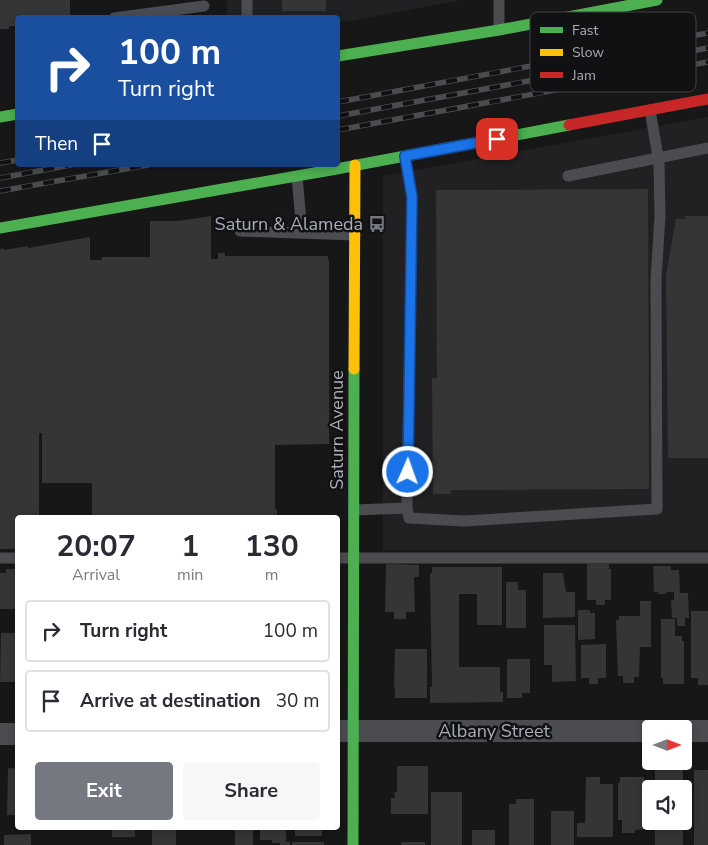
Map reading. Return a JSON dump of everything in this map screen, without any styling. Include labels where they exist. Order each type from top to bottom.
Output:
[{"type":"street","points":[[594,12],[657,0]]},
{"type":"street","points":[[340,56],[530,24]]},
{"type":"street","points":[[0,228],[297,176],[708,99]]},
{"type":"street","points":[[0,117],[15,114]]},
{"type":"street","name":"Saturn Avenue","points":[[353,845],[346,731],[354,558],[355,165]]},
{"type":"street","name":"Albany Street","points":[[346,731],[642,731]]},
{"type":"street","points":[[692,731],[708,731]]},
{"type":"street","points":[[0,734],[15,734]]},
{"type":"lane","points":[[247,0],[247,15]]},
{"type":"lane","points":[[499,0],[499,30]]},
{"type":"lane","points":[[141,15],[205,8]]},
{"type":"lane","points":[[405,156],[412,197],[407,508],[409,518],[464,521],[657,510],[656,280],[660,216],[658,158],[650,110]]},
{"type":"lane","points":[[568,176],[708,148]]},
{"type":"lane","points":[[297,176],[302,234]]},
{"type":"lane","points":[[240,231],[355,235]]},
{"type":"lane","points":[[354,510],[407,508]]},
{"type":"lane","points":[[0,558],[15,558]]},
{"type":"lane","points":[[340,558],[708,558]]},
{"type":"shaded area","points":[[227,0],[462,0],[340,23],[340,15],[227,15]]},
{"type":"shaded area","points":[[708,117],[708,550],[383,550],[383,176]]},
{"type":"building","points":[[0,0],[70,0],[70,15],[15,15],[15,26],[9,26],[9,29],[0,29]]},
{"type":"building","points":[[282,0],[326,0],[326,11],[282,11]]},
{"type":"building","points":[[648,189],[649,489],[451,490],[451,494],[433,494],[432,378],[437,378],[436,190]]},
{"type":"building","points":[[211,216],[211,259],[218,259],[218,253],[225,253],[225,256],[328,256],[329,444],[275,445],[275,509],[277,509],[277,515],[92,515],[92,483],[42,483],[42,433],[39,433],[39,515],[15,515],[15,549],[0,549],[0,249],[28,246],[28,248],[90,237],[90,260],[102,260],[102,257],[150,257],[150,221],[178,221]]},
{"type":"building","points":[[685,216],[708,216],[708,458],[668,458],[666,275],[676,219],[685,219]]},
{"type":"building","points":[[386,564],[419,565],[419,577],[414,577],[415,612],[406,612],[406,619],[394,619],[394,612],[385,612]]},
{"type":"building","points":[[587,564],[609,564],[609,569],[611,569],[611,600],[605,600],[605,605],[596,605],[596,600],[587,600]]},
{"type":"building","points":[[653,566],[671,566],[671,570],[679,570],[680,593],[688,593],[689,618],[685,618],[685,626],[677,626],[677,618],[672,618],[671,600],[674,600],[674,592],[658,594],[658,592],[654,592]]},
{"type":"building","points":[[432,567],[502,567],[502,625],[477,625],[477,594],[459,594],[459,667],[500,667],[500,692],[503,692],[503,702],[430,703],[430,687],[432,687],[430,573],[432,573]]},
{"type":"building","points":[[6,569],[15,569],[15,609],[0,609],[0,573],[6,573]]},
{"type":"building","points":[[543,573],[563,573],[566,592],[575,592],[575,617],[543,618]]},
{"type":"building","points":[[506,582],[518,582],[518,590],[526,590],[526,628],[506,628]]},
{"type":"building","points":[[640,601],[651,601],[651,647],[640,647],[639,677],[634,677],[634,683],[623,683],[623,676],[618,676],[616,620],[619,620],[619,616],[640,616]]},
{"type":"building","points":[[578,610],[590,610],[590,613],[595,613],[595,639],[578,640]]},
{"type":"building","points":[[691,611],[708,611],[708,685],[698,685],[698,678],[691,678]]},
{"type":"building","points":[[661,619],[675,619],[675,636],[682,636],[682,641],[684,641],[684,684],[663,684],[663,678],[661,678]]},
{"type":"building","points":[[544,625],[575,625],[576,681],[552,682],[552,665],[544,665]]},
{"type":"building","points":[[1,633],[15,633],[15,682],[0,682]]},
{"type":"building","points":[[606,644],[606,678],[598,678],[598,684],[589,684],[589,678],[581,678],[581,645]]},
{"type":"building","points":[[395,649],[427,649],[427,698],[395,698]]},
{"type":"building","points":[[507,659],[530,659],[530,693],[522,693],[522,698],[507,698]]},
{"type":"building","points":[[397,766],[428,766],[428,814],[391,814],[391,798],[395,798],[394,792],[397,792]]},
{"type":"building","points":[[8,768],[15,769],[15,815],[7,815]]},
{"type":"building","points":[[655,770],[683,770],[683,780],[655,780]]},
{"type":"building","points":[[694,770],[708,770],[708,845],[694,845]]},
{"type":"building","points":[[586,777],[600,777],[600,784],[613,784],[613,837],[577,837],[577,823],[585,823]]},
{"type":"building","points":[[620,777],[644,777],[644,780],[642,780],[642,829],[635,830],[635,833],[622,833],[622,820],[618,820],[618,783],[620,783]]},
{"type":"building","points":[[431,792],[462,792],[462,845],[431,845]]},
{"type":"building","points":[[516,799],[534,799],[534,845],[509,845],[509,804],[516,804]]},
{"type":"building","points":[[551,811],[574,811],[574,845],[551,845]]},
{"type":"building","points":[[112,830],[135,830],[135,837],[112,837]]},
{"type":"building","points":[[152,830],[176,830],[176,845],[152,845]]},
{"type":"building","points":[[235,830],[253,830],[253,845],[235,845]]},
{"type":"building","points":[[260,830],[286,830],[286,842],[290,842],[290,845],[272,843],[272,840],[260,840]]},
{"type":"building","points":[[295,830],[322,830],[322,836],[295,836]]},
{"type":"building","points":[[472,830],[495,830],[495,845],[472,845]]},
{"type":"building","points":[[655,830],[683,830],[683,845],[655,845]]},
{"type":"building","points":[[31,834],[31,845],[4,845],[4,835]]},
{"type":"building","points":[[292,842],[324,842],[324,845],[292,845]]},
{"type":"building","points":[[401,842],[425,842],[425,845],[401,845]]},
{"type":"railway","points":[[696,35],[708,33]]},
{"type":"railway","points":[[696,50],[708,48]]},
{"type":"railway","points":[[696,64],[708,62]]},
{"type":"railway","points":[[340,102],[530,66]]},
{"type":"railway","points":[[340,116],[530,81]]},
{"type":"railway","points":[[340,130],[545,92]]},
{"type":"railway","points":[[0,163],[15,160]]},
{"type":"railway","points":[[0,178],[60,167]]},
{"type":"railway","points":[[0,191],[137,167]]},
{"type":"traffic: fast","points":[[594,12],[657,0]]},
{"type":"traffic: fast","points":[[340,56],[530,24]]},
{"type":"traffic: fast","points":[[0,117],[15,114]]},
{"type":"traffic: fast","points":[[0,228],[331,170],[569,125]]},
{"type":"traffic: fast","points":[[353,845],[354,369]]},
{"type":"traffic: slow","points":[[354,369],[355,165]]},
{"type":"traffic: jam","points":[[569,125],[708,99]]},
{"type":"place","name":"Saturn & Alameda","points":[[377,224]]},
{"type":"route","points":[[408,472],[412,197],[405,156],[497,139]]}]
